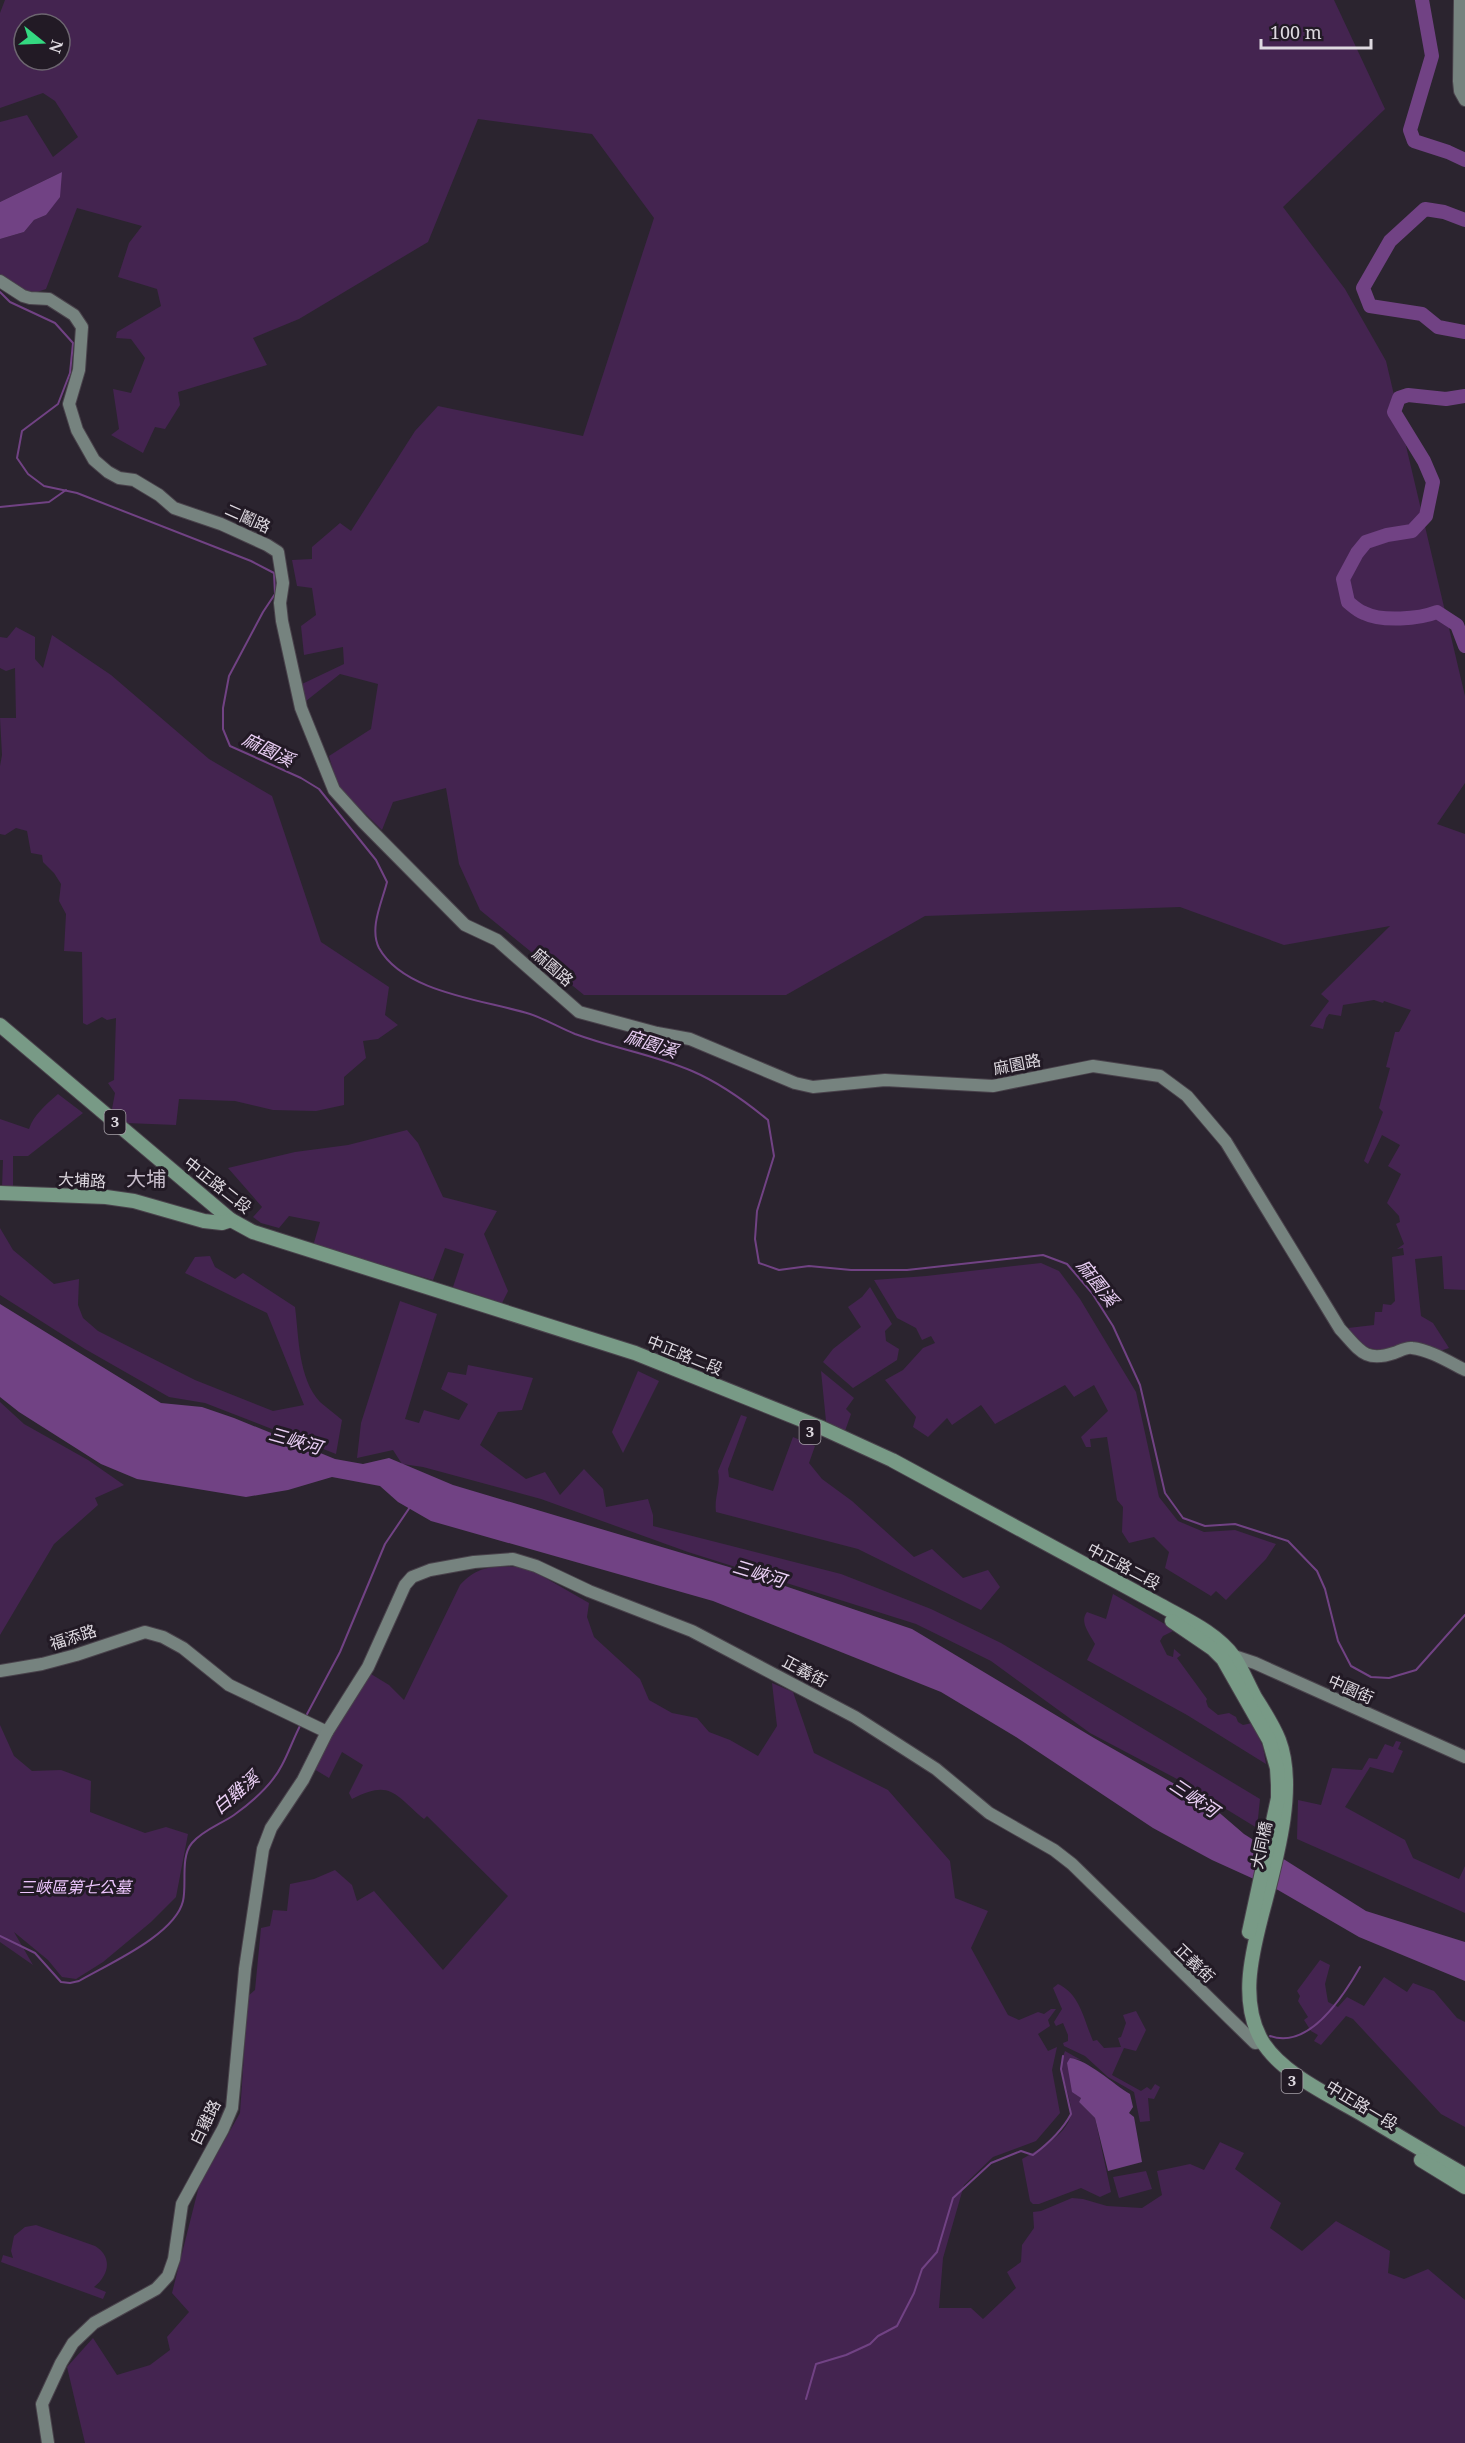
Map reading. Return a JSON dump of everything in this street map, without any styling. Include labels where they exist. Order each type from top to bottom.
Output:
[{"type":"main road","name":"中正路二段","points":[[0,1025],[226,1221]]},
{"type":"main road","name":"中正路二段","points":[[0,1036],[248,1238],[631,1360],[852,1449],[1171,1620],[1228,1658],[1279,1741],[1284,1760],[1282,1795]]},
{"type":"main road","name":"大埔路","points":[[0,1192],[106,1197],[134,1202],[204,1221],[226,1221]]},
{"type":"main road","name":"大同橋","points":[[1260,1901],[1282,1795]]},
{"type":"main road","name":"中正路一段","points":[[1260,1901],[1248,1985],[1259,2043],[1266,2060],[1283,2075],[1465,2187]]},
{"type":"main road","name":"中正路一段","points":[[1259,2043],[1305,2081],[1465,2175]]},
{"type":"street","points":[[1460,0],[1459,81],[1460,91],[1465,100]]},
{"type":"street","name":"二鬮路","points":[[0,281],[23,296],[49,299],[74,315],[82,327],[78,369],[69,404],[77,430],[94,460],[119,478],[134,480],[159,495],[174,508],[221,524],[267,544],[278,552],[283,584],[280,603],[282,621],[293,675],[301,708],[334,790],[465,925]]},
{"type":"street","name":"麻園路","points":[[465,925],[496,940],[579,1012],[657,1033],[690,1039],[795,1083],[813,1087],[885,1080],[993,1086],[1093,1066],[1160,1076],[1187,1096],[1226,1142],[1340,1329],[1363,1353],[1380,1358],[1410,1347],[1422,1350],[1465,1370]]},
{"type":"street","name":"正義街","points":[[327,1732],[368,1667],[398,1597],[412,1578],[429,1570],[474,1562],[513,1559],[525,1561],[589,1591],[692,1631],[738,1654],[855,1717],[928,1764],[989,1813],[1054,1850],[1072,1864],[1259,2043]]},
{"type":"street","name":"福添路","points":[[4,1670],[76,1655],[146,1632],[163,1637],[183,1648],[229,1685],[327,1732]]},
{"type":"street","name":"中園街","points":[[1228,1658],[1255,1663],[1465,1757]]},
{"type":"street","name":"白雞路","points":[[48,2443],[42,2404],[49,2384],[68,2351],[81,2334],[101,2318],[156,2289],[168,2276],[182,2204],[223,2129],[235,2097],[245,1969],[262,1849],[271,1828],[303,1780],[327,1732]]},
{"type":"green space","points":[[5,0],[1334,0],[1385,109],[1283,207],[1345,289],[1386,361],[1465,696],[1465,783],[1437,824],[1465,834],[1465,1290],[1444,1289],[1442,1256],[1415,1259],[1421,1316],[1433,1323],[1449,1348],[1440,1351],[1409,1341],[1391,1348],[1375,1349],[1361,1343],[1348,1328],[1374,1325],[1375,1312],[1382,1312],[1383,1304],[1391,1305],[1395,1301],[1392,1257],[1404,1255],[1403,1248],[1397,1249],[1404,1244],[1396,1224],[1400,1222],[1399,1216],[1387,1203],[1401,1174],[1388,1166],[1400,1145],[1382,1135],[1368,1164],[1364,1161],[1383,1112],[1379,1108],[1390,1068],[1386,1067],[1395,1032],[1399,1032],[1411,1010],[1374,1000],[1343,1005],[1341,1016],[1329,1014],[1323,1029],[1310,1026],[1329,1001],[1321,994],[1390,926],[1284,945],[1180,907],[925,916],[786,995],[584,995],[480,910],[459,864],[446,788],[393,802],[382,830],[338,787],[329,756],[371,729],[378,684],[340,674],[306,701],[302,684],[344,664],[343,647],[304,655],[301,626],[316,615],[312,588],[297,586],[292,560],[312,559],[312,547],[340,523],[351,531],[415,431],[438,406],[583,436],[654,218],[592,134],[478,119],[428,242],[299,319],[253,338],[267,365],[178,392],[180,405],[165,429],[155,427],[143,453],[111,435],[119,429],[113,389],[131,393],[145,358],[131,339],[116,338],[117,332],[161,306],[157,289],[118,277],[129,243],[142,226],[77,208],[46,289],[31,294],[0,274],[0,239],[24,232],[34,220],[46,215],[62,172],[0,202],[0,122],[27,115],[53,157],[78,137],[55,101],[43,93],[0,108],[0,13]]},
{"type":"green space","points":[[16,627],[35,637],[35,659],[43,668],[52,635],[111,675],[209,759],[272,796],[321,942],[389,987],[385,1015],[398,1025],[378,1039],[363,1041],[366,1058],[344,1077],[344,1105],[316,1111],[273,1110],[235,1101],[179,1099],[176,1125],[126,1123],[112,1109],[115,1093],[108,1083],[114,1080],[116,1018],[107,1020],[102,1017],[87,1025],[83,1023],[82,952],[64,951],[66,914],[59,901],[61,884],[43,862],[42,855],[31,853],[27,831],[16,828],[5,835],[0,834],[2,755],[0,718],[16,718],[15,668],[6,671],[0,668],[0,637],[7,638]]},
{"type":"green space","points":[[58,1094],[83,1113],[28,1156],[13,1156],[13,1189],[2,1188],[3,1160],[0,1160],[0,1119],[29,1129],[37,1114]]},
{"type":"green space","points":[[407,1130],[418,1143],[443,1197],[497,1211],[484,1234],[508,1291],[502,1303],[453,1287],[464,1254],[445,1248],[433,1280],[313,1246],[320,1222],[289,1216],[279,1228],[261,1223],[253,1217],[262,1207],[228,1168],[295,1152],[348,1145]]},
{"type":"green space","points":[[0,1228],[13,1250],[54,1284],[79,1279],[78,1305],[83,1318],[98,1331],[195,1380],[273,1411],[304,1405],[267,1313],[185,1273],[195,1257],[210,1256],[215,1267],[235,1279],[243,1273],[295,1307],[301,1357],[307,1381],[320,1402],[342,1420],[336,1454],[205,1403],[169,1397],[85,1349],[0,1295]]},
{"type":"green space","points":[[1041,1263],[1059,1271],[1080,1299],[1136,1392],[1159,1497],[1178,1521],[1204,1532],[1235,1530],[1276,1544],[1266,1559],[1226,1600],[1216,1591],[1211,1596],[1165,1568],[1169,1552],[1154,1537],[1129,1543],[1122,1532],[1123,1507],[1117,1500],[1107,1437],[1090,1439],[1091,1447],[1086,1447],[1081,1437],[1108,1411],[1094,1385],[1074,1397],[1065,1385],[995,1424],[981,1405],[952,1425],[947,1418],[928,1437],[913,1427],[916,1417],[885,1380],[903,1370],[923,1348],[935,1343],[931,1336],[922,1340],[916,1328],[897,1318],[874,1280]]},
{"type":"green space","points":[[870,1287],[892,1324],[885,1331],[886,1341],[899,1349],[897,1360],[853,1388],[823,1362],[833,1349],[861,1327],[848,1307],[862,1297]]},
{"type":"green space","points":[[400,1301],[437,1314],[405,1419],[419,1423],[424,1410],[459,1420],[468,1404],[441,1389],[448,1372],[466,1375],[468,1365],[533,1378],[522,1410],[498,1412],[480,1445],[526,1479],[545,1472],[560,1495],[584,1469],[603,1489],[606,1507],[648,1499],[653,1515],[653,1526],[841,1574],[931,1609],[1001,1643],[1260,1799],[1257,1828],[1177,1779],[1090,1733],[991,1661],[916,1624],[688,1552],[541,1499],[423,1467],[402,1464],[393,1450],[357,1458],[361,1423]]},
{"type":"green space","points":[[638,1371],[659,1381],[623,1453],[612,1432]]},
{"type":"green space","points":[[821,1371],[854,1398],[846,1409],[851,1414],[845,1431],[826,1421]]},
{"type":"green space","points":[[0,1402],[24,1424],[88,1460],[124,1485],[95,1498],[98,1505],[54,1544],[0,1635]]},
{"type":"green space","points":[[741,1415],[747,1417],[728,1469],[729,1477],[773,1491],[793,1437],[815,1446],[809,1463],[822,1479],[852,1501],[914,1557],[932,1549],[963,1578],[988,1570],[1000,1587],[981,1610],[858,1549],[716,1512],[718,1471]]},
{"type":"green space","points":[[521,1567],[535,1572],[589,1603],[587,1617],[594,1637],[640,1679],[649,1700],[672,1713],[697,1718],[709,1732],[730,1740],[758,1756],[777,1726],[772,1683],[793,1692],[814,1753],[888,1790],[950,1861],[955,1898],[988,1911],[971,1948],[1008,2015],[1019,2020],[1038,2012],[1044,2014],[1051,2009],[1056,2009],[1048,2020],[1050,2026],[1038,2034],[1048,2051],[1057,2047],[1052,2070],[1060,2113],[1036,2141],[993,2157],[964,2185],[943,2258],[939,2308],[971,2308],[983,2319],[1016,2288],[1007,2272],[1021,2262],[1022,2245],[1034,2228],[1033,2212],[1072,2198],[1107,2206],[1142,2208],[1162,2195],[1157,2171],[1190,2164],[1204,2170],[1220,2142],[1244,2153],[1235,2169],[1281,2203],[1270,2228],[1302,2251],[1336,2221],[1390,2251],[1388,2273],[1404,2279],[1428,2269],[1465,2300],[1465,2443],[85,2443],[67,2367],[93,2338],[117,2375],[150,2365],[170,2350],[167,2337],[189,2312],[172,2293],[199,2186],[240,2113],[248,1996],[255,1990],[261,1928],[270,1926],[273,1910],[287,1911],[290,1884],[314,1879],[335,1870],[352,1885],[357,1901],[374,1891],[443,1970],[508,1896],[427,1816],[424,1819],[398,1796],[384,1790],[375,1790],[352,1799],[349,1793],[363,1765],[342,1752],[329,1778],[314,1769],[331,1735],[371,1674],[389,1685],[404,1700],[460,1585],[467,1578],[488,1568]]},
{"type":"green space","points":[[1113,1594],[1175,1630],[1163,1636],[1160,1641],[1167,1655],[1173,1657],[1174,1649],[1181,1655],[1177,1658],[1207,1699],[1208,1707],[1218,1715],[1229,1713],[1243,1725],[1252,1723],[1263,1747],[1266,1764],[1187,1715],[1087,1660],[1095,1644],[1086,1628],[1085,1616],[1087,1612],[1106,1619]]},
{"type":"green space","name":"三峽區第七公墓","points":[[0,1725],[14,1756],[32,1771],[61,1770],[91,1781],[90,1812],[145,1833],[166,1827],[188,1834],[176,1897],[151,1922],[103,1962],[76,1979],[62,1977],[48,1960],[14,1932],[33,1965],[0,1942]]},
{"type":"green space","points":[[1396,1741],[1401,1742],[1398,1749],[1403,1751],[1393,1773],[1370,1767],[1345,1807],[1405,1840],[1413,1858],[1459,1879],[1465,1866],[1465,1913],[1297,1839],[1298,1800],[1321,1805],[1332,1768],[1362,1770],[1369,1758],[1377,1759],[1385,1744],[1393,1747]]},
{"type":"green space","points":[[1320,1960],[1330,1965],[1325,1984],[1328,2002],[1338,2007],[1347,1997],[1364,2006],[1384,1977],[1407,1992],[1413,1983],[1434,1991],[1457,2018],[1465,2022],[1465,2127],[1441,2114],[1353,2019],[1346,2016],[1321,2045],[1314,2041],[1318,2035],[1311,2031],[1304,2020],[1308,2017],[1298,2001],[1300,1996],[1297,1991]]},
{"type":"green space","points":[[1058,1984],[1065,1988],[1076,2001],[1093,2041],[1097,2040],[1104,2048],[1121,2047],[1118,2038],[1121,2037],[1126,2023],[1123,2015],[1136,2011],[1146,2030],[1136,2051],[1124,2048],[1112,2075],[1141,2091],[1147,2087],[1151,2090],[1155,2084],[1160,2087],[1154,2099],[1148,2098],[1150,2121],[1140,2122],[1134,2092],[1108,2077],[1085,2056],[1064,2046],[1063,2043],[1068,2041],[1068,2035],[1063,2023],[1056,2026],[1054,2022],[1062,2009],[1053,1988]]},
{"type":"green space","points":[[1065,2051],[1081,2060],[1070,2058],[1081,2098],[1079,2102],[1095,2118],[1111,2192],[1100,2197],[1081,2188],[1039,2204],[1033,2204],[1030,2201],[1022,2159],[1053,2140],[1070,2119],[1070,2104],[1062,2067]]},
{"type":"green space","points":[[1146,2171],[1152,2189],[1119,2198],[1113,2177]]},
{"type":"green space","points":[[36,2225],[101,2250],[107,2261],[106,2272],[94,2287],[106,2292],[103,2299],[1,2262],[3,2255],[13,2258],[11,2251],[14,2236],[25,2227]]},
{"type":"water","points":[[62,172],[60,197],[46,215],[34,220],[24,232],[0,239],[0,202]]},
{"type":"water","name":"三峽河","points":[[0,1304],[161,1403],[202,1407],[335,1459],[363,1464],[389,1458],[453,1485],[729,1567],[912,1629],[1208,1803],[1244,1834],[1366,1911],[1465,1942],[1465,1981],[1359,1937],[1278,1890],[1212,1860],[1153,1828],[1016,1737],[941,1692],[713,1601],[431,1521],[398,1502],[380,1486],[332,1477],[288,1490],[246,1497],[137,1479],[101,1464],[19,1412],[0,1397]]},
{"type":"water","points":[[1070,2058],[1085,2063],[1130,2094],[1133,2107],[1129,2113],[1134,2117],[1142,2162],[1108,2171],[1095,2118],[1079,2102],[1081,2098],[1072,2092],[1067,2063]]},
{"type":"waterway","points":[[1422,0],[1432,56],[1410,130],[1414,141],[1465,160]]},
{"type":"waterway","points":[[1465,220],[1444,212],[1425,209],[1390,241],[1363,288],[1370,306],[1422,314],[1438,327],[1465,332]]},
{"type":"waterway","name":"麻園溪","points":[[0,292],[10,302],[55,323],[73,343],[70,373],[58,404],[22,431],[17,458],[28,474],[44,486],[77,493],[251,561],[274,573],[275,594],[229,676],[223,708],[223,729],[230,746],[301,778],[319,789],[376,860],[387,882],[377,915],[376,940],[379,948],[391,963],[407,975],[447,993],[530,1014],[575,1034],[692,1071],[732,1093],[768,1120],[774,1156],[757,1211],[755,1239],[759,1263],[779,1270],[809,1266],[851,1270],[907,1270],[1043,1255],[1067,1264],[1092,1293],[1113,1326],[1140,1385],[1165,1493],[1183,1518],[1205,1526],[1235,1524],[1288,1541],[1317,1571],[1325,1589],[1338,1641],[1351,1666],[1371,1677],[1389,1678],[1416,1670],[1465,1615]]},
{"type":"waterway","points":[[1465,396],[1446,399],[1408,395],[1399,398],[1394,412],[1424,461],[1433,482],[1426,516],[1412,531],[1387,535],[1366,542],[1357,553],[1343,579],[1348,602],[1360,611],[1380,618],[1411,618],[1437,612],[1457,625],[1465,646]]},
{"type":"waterway","points":[[0,507],[49,502],[66,490]]},
{"type":"waterway","name":"白雞溪","points":[[306,1716],[340,1652],[385,1544],[410,1507]]},
{"type":"waterway","name":"白雞溪","points":[[0,1936],[35,1953],[61,1982],[70,1983],[79,1981],[154,1937],[177,1914],[183,1901],[186,1856],[192,1843],[196,1838],[241,1810],[267,1786],[282,1765],[301,1724]]},
{"type":"waterway","points":[[1270,2036],[1284,2038],[1298,2035],[1311,2028],[1334,2006],[1360,1967]]},
{"type":"waterway","points":[[806,2399],[816,2364],[846,2355],[870,2344],[878,2336],[897,2326],[914,2293],[922,2269],[937,2252],[953,2198],[991,2163],[1021,2151],[1033,2155],[1064,2126],[1071,2114],[1061,2069],[1063,2056]]},
{"type":"district","name":"大埔","points":[[146,1179]]}]
